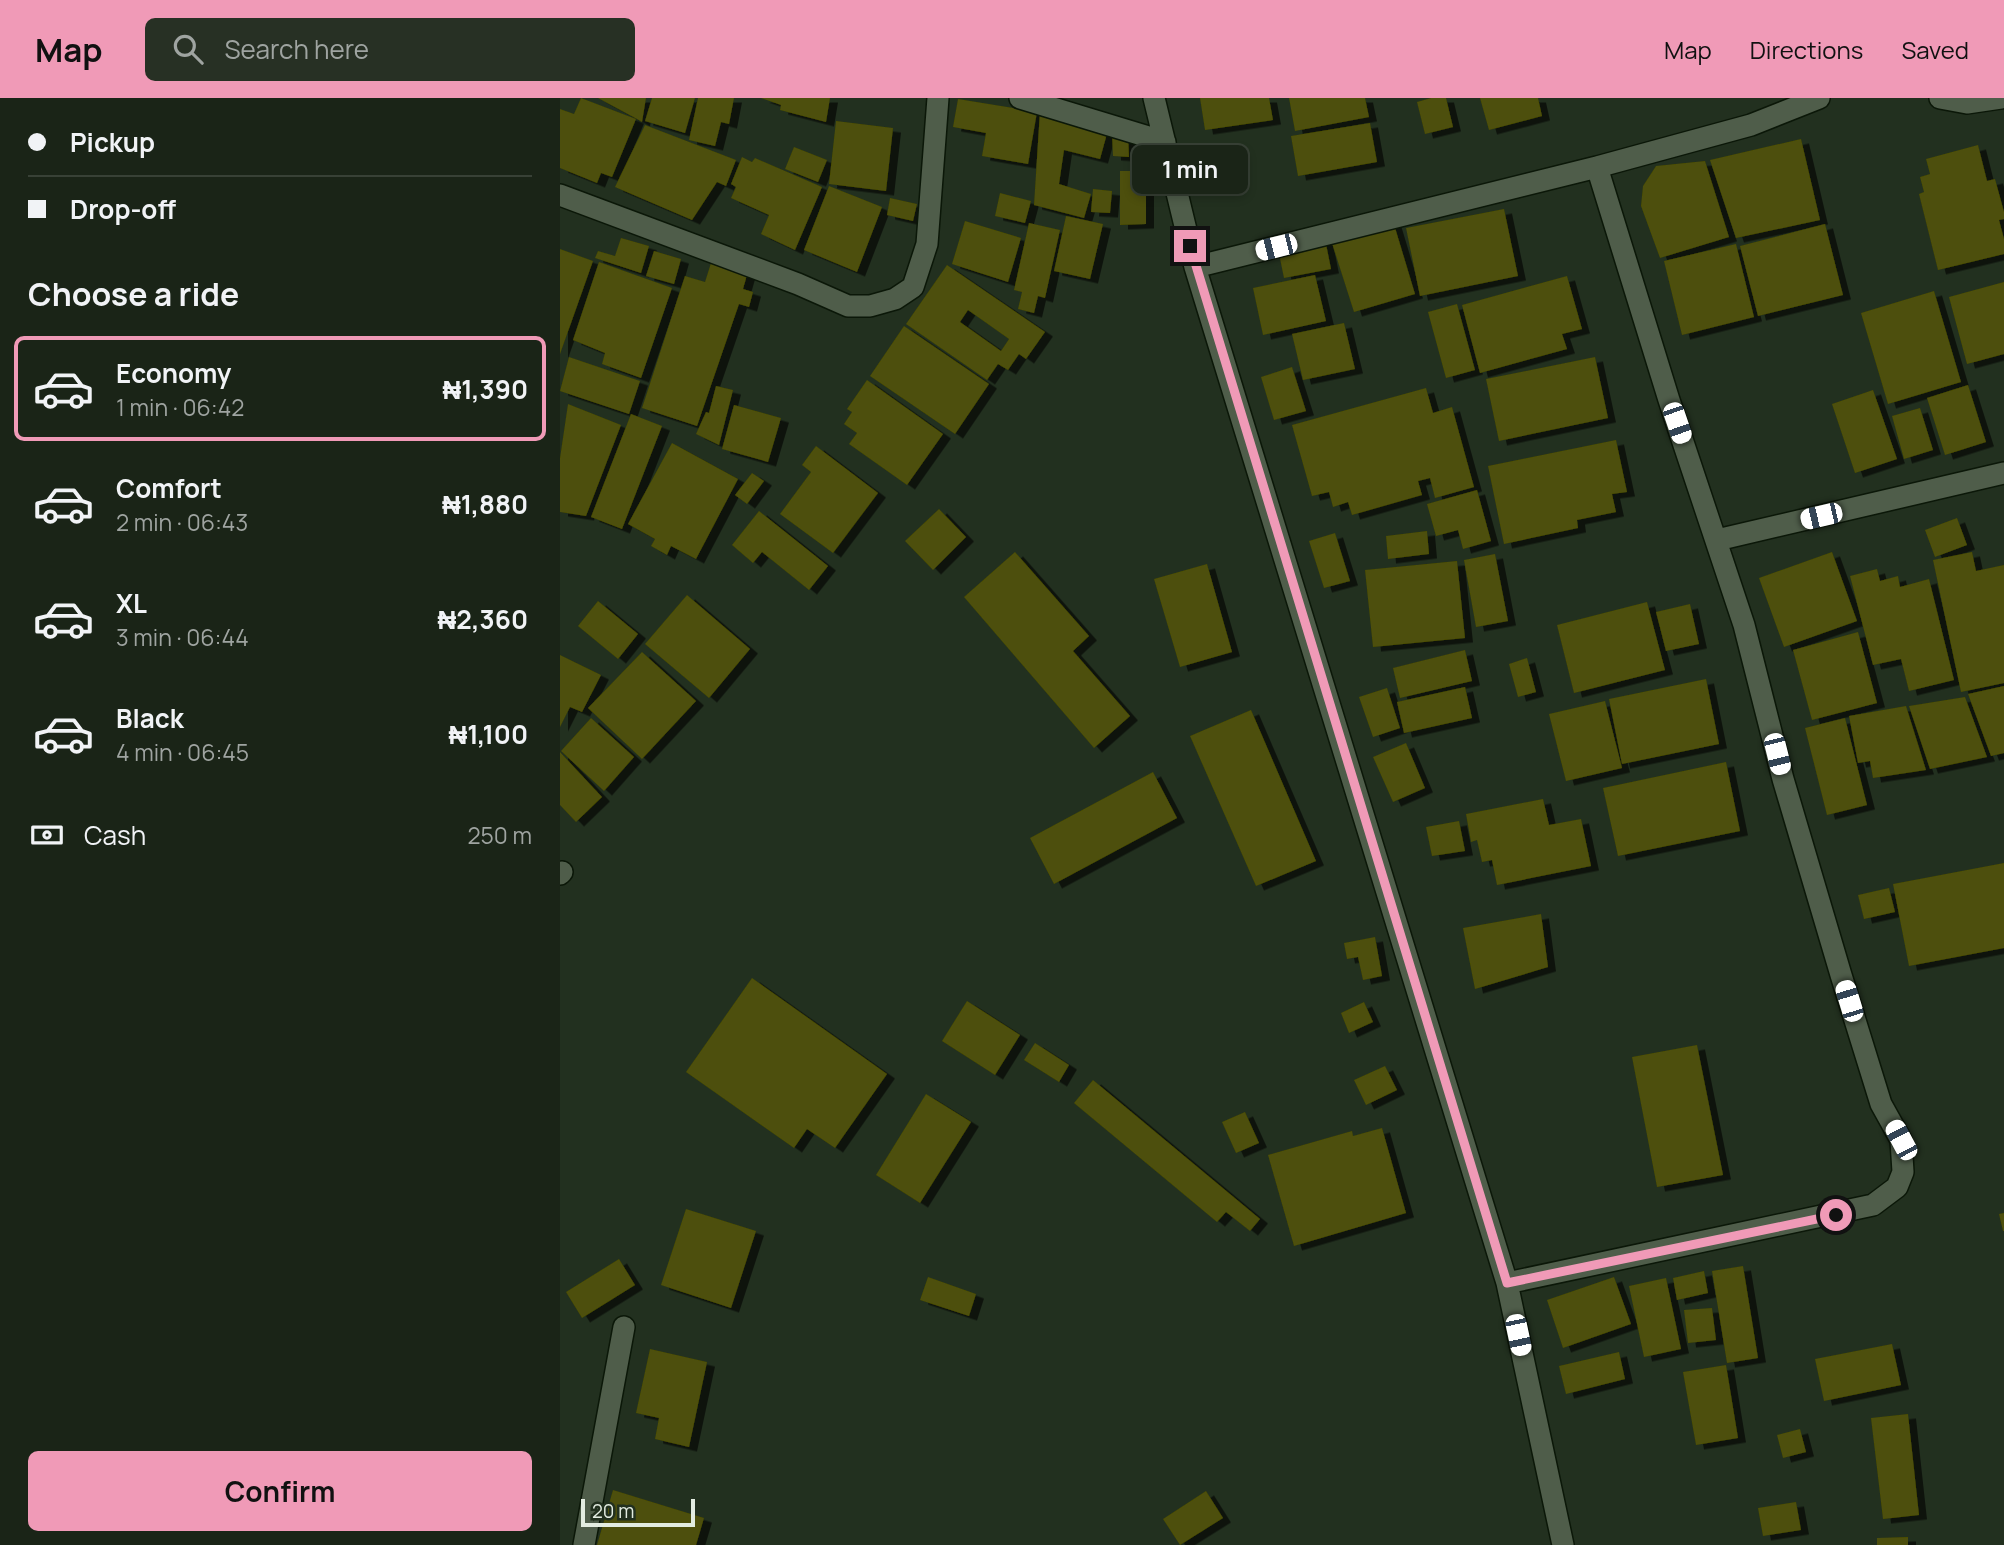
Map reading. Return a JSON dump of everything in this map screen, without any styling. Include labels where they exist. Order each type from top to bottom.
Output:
[{"type":"street","points":[[560,195],[798,284],[848,306],[870,306],[895,299],[913,287],[927,244],[938,98]]},
{"type":"street","points":[[1020,98],[1165,142]]},
{"type":"street","points":[[1154,98],[1195,267],[1507,1283],[1563,1545]]},
{"type":"street","points":[[1195,267],[1597,167],[1751,125],[1819,98]]},
{"type":"street","points":[[1940,98],[1967,103],[2001,98]]},
{"type":"street","points":[[1507,1283],[1873,1205],[1897,1187],[1903,1172],[1901,1140],[1881,1104],[1783,779],[1744,625],[1669,400],[1597,167]]},
{"type":"street","points":[[1717,540],[2004,473]]},
{"type":"street","points":[[583,1545],[624,1327]]},
{"type":"building","points":[[581,98],[636,119],[612,177],[601,173],[597,183],[560,168],[560,109],[574,114]]},
{"type":"building","points":[[598,98],[646,98],[642,122],[637,119]]},
{"type":"building","points":[[652,98],[695,98],[685,133],[645,121]]},
{"type":"building","points":[[698,98],[734,98],[729,124],[721,122],[715,146],[689,140]]},
{"type":"building","points":[[761,98],[830,98],[826,122],[780,110],[781,105]]},
{"type":"building","points":[[1200,98],[1269,98],[1273,120],[1205,130]]},
{"type":"building","points":[[1289,98],[1365,98],[1369,117],[1295,131]]},
{"type":"building","points":[[1446,98],[1453,127],[1425,134],[1417,102]]},
{"type":"building","points":[[1480,98],[1538,98],[1542,116],[1489,130]]},
{"type":"building","points":[[958,99],[1037,112],[1028,164],[982,156],[986,133],[953,127]]},
{"type":"building","points":[[1040,111],[1108,130],[1100,159],[1064,150],[1059,184],[1091,194],[1084,218],[1034,205]]},
{"type":"building","points":[[836,121],[893,128],[886,191],[829,184]]},
{"type":"building","points":[[1370,123],[1377,162],[1298,176],[1291,136]]},
{"type":"building","points":[[645,125],[736,160],[726,186],[717,182],[692,220],[615,187]]},
{"type":"building","points":[[1128,132],[1129,157],[1113,156],[1112,133]]},
{"type":"building","points":[[1801,139],[1820,220],[1736,238],[1710,160]]},
{"type":"building","points":[[1978,145],[1987,181],[1995,179],[2004,212],[2004,219],[1999,220],[2004,239],[2004,254],[1938,270],[1919,194],[1924,192],[1920,177],[1930,174],[1926,159]]},
{"type":"building","points":[[794,147],[827,160],[818,182],[785,169]]},
{"type":"building","points":[[742,157],[752,162],[755,158],[822,187],[795,250],[761,234],[769,215],[731,198],[736,187],[731,184]]},
{"type":"building","points":[[1705,161],[1729,237],[1660,258],[1641,206],[1643,186],[1656,166]]},
{"type":"building","points":[[1120,171],[1146,171],[1146,224],[1120,225]]},
{"type":"building","points":[[829,186],[882,207],[857,272],[804,250]]},
{"type":"building","points":[[1093,189],[1112,191],[1110,213],[1091,212]]},
{"type":"building","points":[[1000,193],[1031,201],[1025,223],[995,216]]},
{"type":"building","points":[[890,198],[917,204],[913,221],[887,215]]},
{"type":"building","points":[[1504,209],[1518,276],[1420,296],[1406,228]]},
{"type":"building","points":[[1066,216],[1103,224],[1090,279],[1054,271]]},
{"type":"building","points":[[965,221],[1021,238],[1008,282],[952,264]]},
{"type":"building","points":[[1393,221],[1415,294],[1354,312],[1331,240]]},
{"type":"building","points":[[1029,223],[1060,230],[1045,298],[1038,296],[1034,313],[1018,309],[1022,292],[1014,290]]},
{"type":"building","points":[[1825,224],[1843,295],[1758,316],[1740,246]]},
{"type":"building","points":[[621,238],[649,246],[641,273],[595,258],[598,251],[615,256]]},
{"type":"building","points":[[1325,239],[1331,269],[1284,278],[1278,249]]},
{"type":"building","points":[[1736,244],[1754,317],[1682,335],[1664,261]]},
{"type":"building","points":[[560,249],[593,261],[560,354]]},
{"type":"building","points":[[654,251],[681,259],[674,284],[646,276]]},
{"type":"building","points":[[599,262],[672,288],[641,378],[602,364],[605,353],[573,340]]},
{"type":"building","points":[[711,263],[747,275],[743,289],[753,292],[749,307],[739,304],[697,426],[642,408],[685,276],[705,282]]},
{"type":"building","points":[[947,265],[1045,332],[1026,359],[1019,354],[1008,370],[998,364],[987,380],[906,324]],"holes":[[[968,310],[1009,339],[1001,351],[960,322]]]},
{"type":"building","points":[[1315,275],[1326,321],[1263,335],[1253,288]]},
{"type":"building","points":[[1567,276],[1582,329],[1562,334],[1567,349],[1480,373],[1462,305]]},
{"type":"building","points":[[2004,282],[2004,354],[1967,364],[1949,297]]},
{"type":"building","points":[[1934,291],[1961,382],[1888,404],[1861,313]]},
{"type":"building","points":[[1457,304],[1475,370],[1446,378],[1428,312]]},
{"type":"building","points":[[1344,323],[1355,369],[1303,380],[1292,334]]},
{"type":"building","points":[[904,326],[989,384],[955,434],[870,376]]},
{"type":"building","points":[[569,357],[640,381],[629,414],[560,391]]},
{"type":"building","points":[[1595,357],[1608,418],[1499,441],[1486,379]]},
{"type":"building","points":[[1292,367],[1306,411],[1274,420],[1261,377]]},
{"type":"building","points":[[867,380],[943,434],[907,485],[849,444],[857,433],[844,424],[852,412],[847,409]]},
{"type":"building","points":[[1968,385],[1986,442],[1945,455],[1927,398]]},
{"type":"building","points":[[716,386],[733,390],[719,445],[696,434],[706,412],[709,413]]},
{"type":"building","points":[[1426,388],[1433,413],[1452,407],[1474,487],[1435,498],[1430,478],[1418,481],[1422,495],[1352,515],[1348,502],[1333,507],[1329,492],[1312,496],[1292,425]]},
{"type":"building","points":[[1873,390],[1897,459],[1855,473],[1832,404]]},
{"type":"building","points":[[568,404],[621,425],[586,516],[560,512],[560,458]]},
{"type":"building","points":[[734,405],[781,418],[768,462],[722,449]]},
{"type":"building","points":[[1920,408],[1933,450],[1904,459],[1892,416]]},
{"type":"building","points":[[631,414],[662,426],[622,529],[591,517]]},
{"type":"building","points":[[1616,440],[1627,492],[1612,494],[1616,512],[1577,520],[1578,528],[1504,544],[1488,466]]},
{"type":"building","points":[[672,443],[738,479],[696,559],[671,546],[667,555],[651,546],[655,539],[628,524]]},
{"type":"building","points":[[816,446],[878,493],[833,553],[780,514],[811,472],[802,465]]},
{"type":"building","points":[[752,473],[764,481],[747,504],[735,495]]},
{"type":"building","points":[[1477,490],[1491,541],[1463,549],[1458,530],[1436,536],[1427,504]]},
{"type":"building","points":[[939,509],[966,537],[933,570],[905,541]]},
{"type":"building","points":[[759,511],[828,566],[809,590],[762,552],[753,563],[732,545]]},
{"type":"building","points":[[1957,518],[1967,545],[1935,557],[1925,530]]},
{"type":"building","points":[[1427,531],[1429,554],[1388,559],[1386,536]]},
{"type":"building","points":[[1335,533],[1350,581],[1324,588],[1309,541]]},
{"type":"building","points":[[1015,552],[1089,636],[1073,651],[1130,716],[1094,748],[964,597]]},
{"type":"building","points":[[1832,552],[1857,621],[1784,647],[1759,578]]},
{"type":"building","points":[[1972,552],[1976,571],[2004,565],[2004,683],[1961,692],[1933,560]]},
{"type":"building","points":[[1495,554],[1508,621],[1476,627],[1464,560]]},
{"type":"building","points":[[1457,561],[1465,638],[1373,647],[1365,570]]},
{"type":"building","points":[[1207,564],[1232,652],[1180,667],[1154,579]]},
{"type":"building","points":[[1877,569],[1880,581],[1898,576],[1900,587],[1929,579],[1954,680],[1909,691],[1901,659],[1873,665],[1850,576]]},
{"type":"building","points":[[687,595],[750,649],[709,698],[645,644]]},
{"type":"building","points":[[598,601],[638,634],[618,659],[578,626]]},
{"type":"building","points":[[1647,602],[1665,670],[1574,693],[1557,625]]},
{"type":"building","points":[[1690,604],[1699,644],[1666,651],[1656,612]]},
{"type":"building","points":[[1858,632],[1877,703],[1812,720],[1793,650]]},
{"type":"building","points":[[1465,650],[1472,681],[1400,698],[1393,668]]},
{"type":"building","points":[[642,652],[696,701],[642,759],[588,708]]},
{"type":"building","points":[[560,655],[601,675],[582,712],[570,707],[560,727]]},
{"type":"building","points":[[1527,658],[1536,692],[1518,697],[1509,664]]},
{"type":"building","points":[[1706,679],[1719,744],[1622,764],[1609,699]]},
{"type":"building","points":[[2004,686],[2004,753],[1991,756],[1968,694]]},
{"type":"building","points":[[1465,687],[1472,718],[1404,733],[1397,702]]},
{"type":"building","points":[[1387,688],[1400,728],[1373,737],[1359,697]]},
{"type":"building","points":[[1965,697],[1987,757],[1930,769],[1909,706]]},
{"type":"building","points":[[1605,701],[1622,768],[1566,781],[1549,714]]},
{"type":"building","points":[[1906,706],[1926,770],[1873,778],[1870,761],[1858,763],[1849,716]]},
{"type":"building","points":[[1251,710],[1316,861],[1256,886],[1190,736]]},
{"type":"building","points":[[591,718],[634,757],[604,791],[561,751]]},
{"type":"building","points":[[1845,718],[1867,805],[1827,815],[1805,728]]},
{"type":"building","points":[[1406,743],[1425,788],[1393,802],[1373,757]]},
{"type":"building","points":[[560,752],[602,797],[576,822],[560,805]]},
{"type":"building","points":[[1726,762],[1740,831],[1618,856],[1603,788]]},
{"type":"building","points":[[1153,772],[1177,818],[1054,884],[1030,838]]},
{"type":"building","points":[[1543,799],[1549,825],[1581,819],[1591,866],[1497,885],[1492,860],[1482,862],[1477,840],[1471,842],[1466,814]]},
{"type":"building","points":[[1459,821],[1465,851],[1432,856],[1426,827]]},
{"type":"building","points":[[2004,863],[2004,948],[1909,966],[1893,884]]},
{"type":"building","points":[[1889,888],[1895,912],[1864,919],[1858,895]]},
{"type":"building","points":[[1541,914],[1548,967],[1475,989],[1463,928]]},
{"type":"building","points":[[1375,937],[1382,976],[1363,980],[1358,957],[1347,959],[1344,943]]},
{"type":"building","points":[[752,978],[887,1074],[835,1148],[807,1129],[794,1148],[686,1072]]},
{"type":"building","points":[[967,1001],[1020,1035],[995,1075],[942,1041]]},
{"type":"building","points":[[1364,1002],[1373,1022],[1349,1033],[1341,1013]]},
{"type":"building","points":[[1035,1043],[1069,1065],[1059,1082],[1024,1060]]},
{"type":"building","points":[[1697,1045],[1723,1175],[1657,1187],[1632,1057]]},
{"type":"building","points":[[1385,1066],[1397,1090],[1366,1105],[1354,1080]]},
{"type":"building","points":[[1093,1080],[1260,1219],[1250,1231],[1226,1212],[1217,1222],[1074,1103]]},
{"type":"building","points":[[926,1094],[971,1122],[920,1203],[876,1175]]},
{"type":"building","points":[[1245,1112],[1259,1143],[1236,1153],[1222,1122]]},
{"type":"building","points":[[1382,1128],[1406,1213],[1294,1246],[1268,1155],[1352,1131],[1353,1136]]},
{"type":"building","points":[[686,1209],[756,1231],[731,1308],[661,1285]]},
{"type":"building","points":[[2004,1213],[2004,1231],[2003,1231],[1999,1214]]},
{"type":"building","points":[[619,1259],[635,1285],[582,1318],[566,1292]]},
{"type":"building","points":[[1743,1266],[1758,1358],[1727,1363],[1712,1271]]},
{"type":"building","points":[[1704,1271],[1708,1293],[1677,1300],[1673,1278]]},
{"type":"building","points":[[928,1277],[976,1294],[969,1316],[920,1300]]},
{"type":"building","points":[[1614,1277],[1631,1324],[1563,1348],[1547,1300]]},
{"type":"building","points":[[1666,1278],[1681,1349],[1644,1357],[1629,1286]]},
{"type":"building","points":[[1712,1308],[1716,1340],[1688,1343],[1684,1310]]},
{"type":"building","points":[[1892,1344],[1901,1385],[1824,1401],[1815,1359]]},
{"type":"building","points":[[650,1349],[707,1362],[689,1447],[655,1439],[659,1418],[636,1413]]},
{"type":"building","points":[[1619,1352],[1625,1379],[1566,1394],[1559,1366]]},
{"type":"building","points":[[1726,1365],[1738,1438],[1696,1445],[1683,1372]]},
{"type":"building","points":[[1908,1414],[1919,1515],[1883,1519],[1871,1418]]},
{"type":"building","points":[[1800,1429],[1806,1452],[1783,1458],[1777,1435]]},
{"type":"building","points":[[613,1490],[704,1518],[696,1545],[597,1545]]},
{"type":"building","points":[[1206,1491],[1223,1518],[1180,1545],[1163,1519]]},
{"type":"building","points":[[1796,1502],[1801,1530],[1763,1536],[1758,1508]]},
{"type":"building","points":[[1908,1537],[1908,1545],[1877,1545],[1877,1538]]},
{"type":"route","points":[[1190,246],[1507,1283],[1836,1215]]}]
